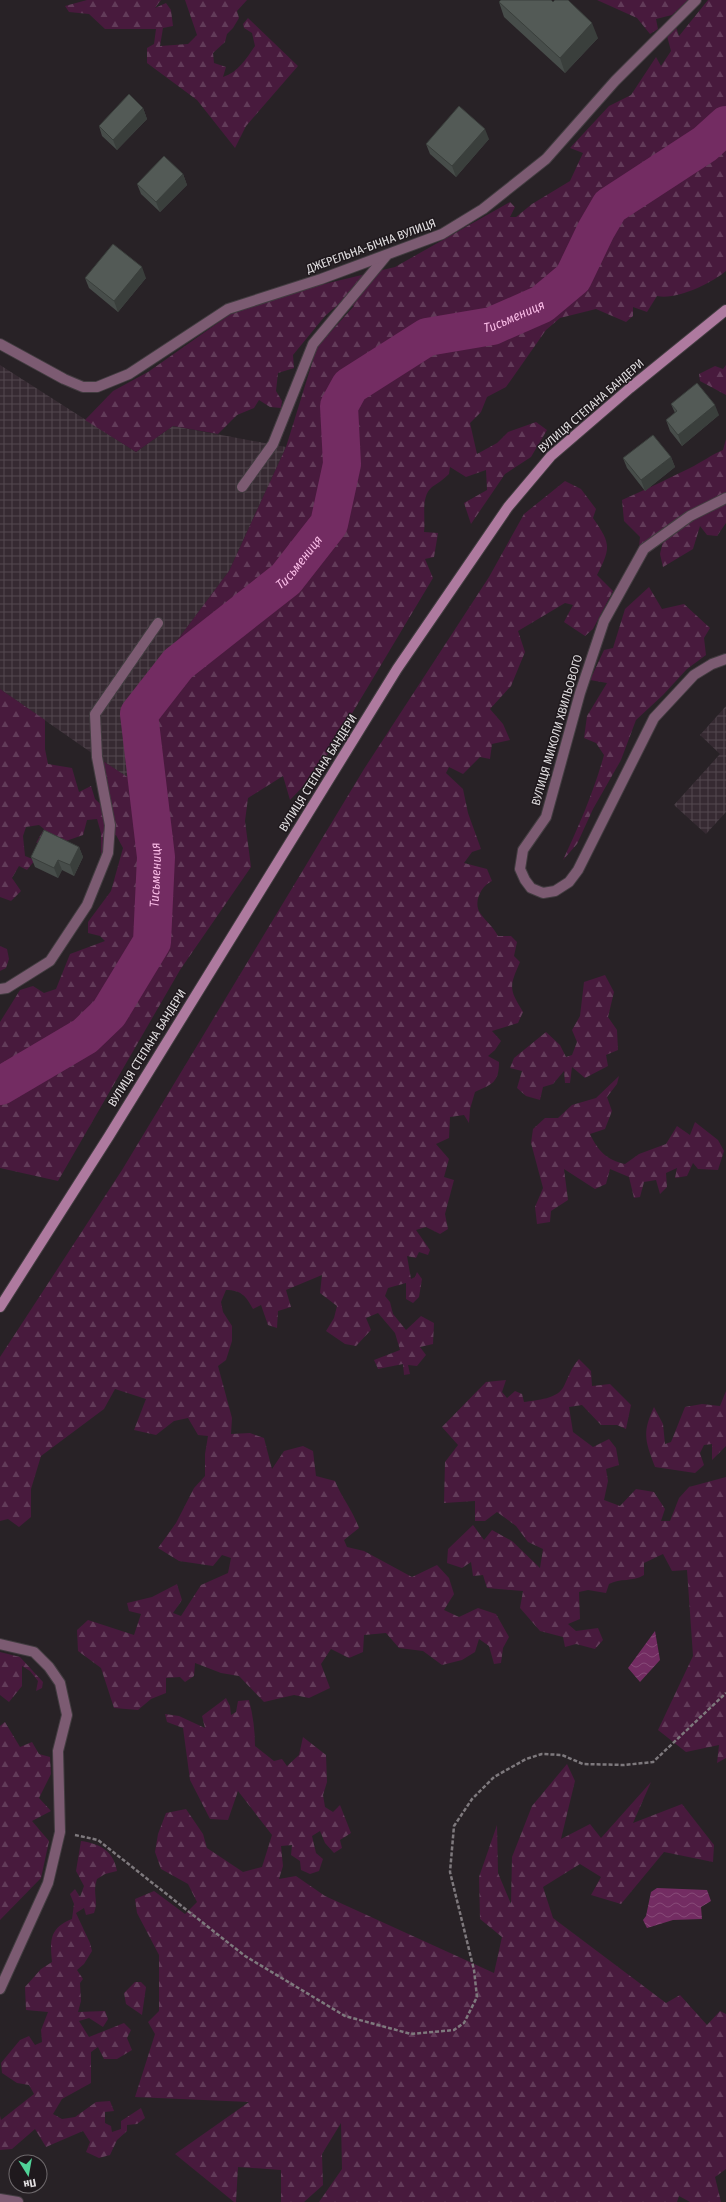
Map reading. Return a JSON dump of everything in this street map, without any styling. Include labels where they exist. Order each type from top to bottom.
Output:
[{"type":"main road","name":"ВУЛИЦЯ СТЕПАНА БАНДЕРИ","points":[[0,1307],[113,1129],[397,669],[508,507],[551,456],[630,388],[726,310]]},
{"type":"street","name":"ДЖЕРЕЛЬНА-БІЧНА ВУЛИЦЯ","points":[[0,344],[64,379],[83,387],[97,387],[129,374],[228,309],[386,256],[442,234],[483,209],[546,159],[615,81],[696,0]]},
{"type":"street","points":[[242,487],[272,444],[313,344],[386,256]]},
{"type":"street","name":"ВУЛИЦЯ МИКОЛИ ХВИЛЬОВОГО","points":[[726,498],[690,516],[644,549],[604,621],[580,693],[546,817],[523,850],[520,869],[531,888],[543,893],[555,891],[569,882],[578,870],[654,718],[694,675],[712,664],[726,659]]},
{"type":"street","points":[[0,989],[8,988],[50,961],[87,905],[108,853],[110,825],[97,757],[95,714],[158,623]]},
{"type":"street","points":[[0,1644],[34,1652],[49,1667],[60,1683],[67,1715],[58,1751],[60,1832],[48,1884],[0,1988]]},
{"type":"street","points":[[0,2199],[18,2202]]},
{"type":"path","points":[[60,1832],[98,1840],[245,1956],[345,2016],[411,2034],[454,2030],[464,2023],[477,1997],[474,1970],[450,1872],[454,1826],[472,1799],[494,1777],[526,1759],[542,1754],[562,1755],[583,1764],[624,1766],[653,1762],[726,1693]]},
{"type":"shaded area","points":[[0,365],[136,452],[173,426],[286,447],[229,571],[131,702],[132,781],[0,689]]},
{"type":"shaded area","points":[[726,706],[726,812],[706,834],[674,805],[720,754],[700,735]]},
{"type":"green space","points":[[87,0],[161,0],[155,8],[166,3],[171,10],[173,26],[163,28],[160,46],[188,44],[197,35],[185,0],[247,0],[237,11],[239,18],[227,34],[225,42],[213,53],[214,63],[226,67],[223,77],[233,72],[245,60],[255,46],[252,33],[244,28],[243,24],[248,18],[298,66],[246,126],[235,148],[197,100],[147,63],[147,48],[154,44],[156,29],[105,29],[89,14],[69,12],[65,6]]},
{"type":"green space","points":[[597,0],[688,0],[672,15],[656,19],[658,29],[650,34],[637,18]]},
{"type":"green space","points":[[708,0],[726,0],[726,271],[693,290],[674,296],[657,296],[647,312],[633,307],[633,316],[626,322],[596,309],[560,318],[546,330],[506,387],[487,397],[481,412],[470,423],[477,454],[497,443],[508,432],[536,422],[547,430],[531,457],[505,474],[471,524],[464,503],[487,490],[486,470],[466,477],[450,467],[449,474],[428,491],[424,508],[424,532],[438,533],[434,557],[425,559],[433,578],[317,772],[290,800],[283,776],[248,798],[245,821],[251,867],[180,970],[58,1181],[0,1168],[0,1022],[20,990],[33,986],[44,993],[56,989],[70,954],[105,941],[100,936],[88,933],[88,922],[111,891],[123,848],[116,835],[107,837],[105,854],[101,854],[101,833],[97,819],[87,820],[83,835],[66,841],[46,840],[36,843],[44,829],[39,825],[26,827],[23,836],[25,856],[35,860],[27,870],[19,866],[12,878],[21,891],[11,901],[0,897],[0,689],[45,720],[45,749],[48,764],[72,768],[79,792],[91,786],[95,799],[113,816],[103,761],[132,780],[131,702],[229,571],[286,447],[317,347],[354,306],[341,302],[325,316],[293,355],[294,368],[278,373],[276,391],[282,401],[281,408],[270,407],[259,400],[254,408],[237,415],[218,434],[173,426],[136,452],[85,420],[113,391],[148,372],[232,313],[291,292],[395,267],[510,202],[515,207],[510,217],[516,217],[532,204],[570,181],[583,153],[570,148],[609,106],[631,95],[656,57],[661,66],[671,51],[667,36],[676,27],[679,36]]},
{"type":"green space","points":[[726,365],[726,395],[700,381],[699,374],[715,366],[723,369]]},
{"type":"green space","points":[[726,439],[726,523],[717,536],[707,535],[700,526],[693,549],[663,567],[660,554],[663,541],[639,547],[640,537],[624,521],[622,500],[690,468],[723,450]]},
{"type":"green space","points":[[565,481],[581,489],[596,509],[593,518],[606,540],[607,546],[605,558],[597,575],[613,591],[593,629],[585,636],[564,622],[573,605],[565,603],[518,631],[525,652],[511,686],[490,709],[503,724],[510,740],[492,744],[490,759],[480,757],[463,774],[449,767],[446,773],[463,789],[468,813],[481,849],[472,852],[464,863],[487,869],[492,881],[484,887],[479,895],[477,904],[478,909],[498,936],[511,936],[517,942],[514,956],[520,962],[512,983],[512,988],[515,998],[523,1012],[518,1023],[492,1031],[501,1041],[495,1050],[488,1056],[499,1062],[498,1074],[496,1079],[490,1085],[475,1092],[470,1109],[469,1123],[464,1115],[450,1117],[449,1138],[436,1144],[449,1159],[444,1177],[454,1180],[445,1214],[448,1229],[440,1234],[426,1227],[416,1230],[430,1250],[428,1255],[419,1252],[416,1258],[407,1256],[411,1279],[415,1277],[417,1272],[422,1279],[419,1297],[413,1303],[406,1299],[406,1283],[388,1288],[385,1296],[390,1302],[393,1314],[406,1330],[421,1316],[434,1323],[433,1344],[420,1347],[426,1355],[417,1366],[408,1365],[410,1374],[404,1375],[403,1364],[378,1369],[374,1360],[400,1350],[395,1333],[378,1313],[366,1318],[371,1330],[356,1346],[345,1344],[326,1331],[334,1318],[337,1306],[320,1293],[322,1275],[286,1290],[291,1307],[278,1311],[277,1328],[268,1325],[261,1305],[253,1309],[245,1297],[236,1291],[226,1290],[221,1302],[223,1312],[232,1326],[232,1341],[226,1360],[218,1366],[232,1418],[231,1434],[250,1433],[264,1438],[272,1469],[284,1451],[303,1446],[313,1451],[316,1476],[335,1481],[359,1528],[344,1540],[347,1547],[364,1551],[412,1577],[437,1565],[449,1578],[454,1594],[444,1610],[459,1617],[478,1608],[496,1614],[509,1637],[503,1648],[501,1663],[494,1664],[489,1646],[479,1639],[475,1652],[462,1660],[442,1665],[423,1651],[399,1648],[386,1633],[364,1635],[363,1652],[349,1658],[331,1649],[321,1664],[330,1688],[309,1698],[294,1695],[264,1702],[239,1676],[221,1673],[195,1663],[194,1676],[185,1682],[180,1677],[166,1678],[166,1693],[151,1699],[138,1710],[114,1708],[101,1668],[78,1651],[77,1630],[88,1620],[134,1635],[141,1614],[129,1611],[127,1603],[152,1597],[177,1584],[182,1600],[173,1613],[181,1616],[201,1585],[228,1573],[231,1558],[222,1555],[213,1566],[179,1561],[158,1548],[176,1523],[194,1488],[205,1476],[205,1454],[208,1436],[198,1435],[188,1418],[174,1421],[156,1435],[134,1430],[146,1399],[115,1389],[104,1409],[41,1456],[31,1489],[31,1517],[19,1527],[8,1519],[0,1521],[0,1357],[122,1170],[364,769],[489,577],[524,514]]},
{"type":"green space","points":[[649,587],[662,609],[684,604],[710,628],[704,638],[706,655],[687,669],[663,695],[636,720],[621,760],[593,809],[577,844],[563,860],[586,808],[604,755],[596,743],[584,738],[587,716],[607,683],[590,680],[604,650],[613,648],[625,609]]},
{"type":"green space","points":[[0,946],[7,949],[9,959],[6,968],[0,971]]},
{"type":"green space","points":[[605,975],[614,992],[608,1017],[617,1030],[618,1050],[606,1055],[608,1066],[585,1078],[572,1067],[570,1083],[565,1083],[564,1071],[553,1084],[543,1087],[540,1100],[526,1096],[517,1088],[522,1071],[510,1068],[514,1058],[546,1032],[560,1045],[566,1057],[572,1055],[577,1042],[572,1030],[580,1016],[584,982]]},
{"type":"green space","points":[[619,1076],[617,1084],[607,1097],[612,1111],[605,1129],[590,1134],[596,1145],[604,1154],[613,1160],[625,1164],[639,1154],[666,1144],[677,1126],[690,1135],[695,1122],[718,1140],[724,1151],[718,1170],[698,1169],[693,1163],[687,1176],[675,1178],[677,1168],[666,1173],[667,1187],[660,1194],[656,1180],[644,1182],[640,1197],[634,1198],[629,1177],[610,1169],[606,1184],[595,1189],[564,1169],[568,1200],[551,1211],[550,1222],[537,1224],[535,1207],[543,1188],[531,1143],[533,1129],[545,1118],[558,1118],[572,1105],[596,1098]]},
{"type":"green space","points":[[579,1359],[591,1371],[592,1386],[610,1384],[631,1405],[626,1429],[617,1425],[601,1425],[582,1405],[569,1407],[573,1432],[593,1447],[609,1439],[616,1448],[619,1465],[606,1469],[608,1481],[604,1500],[620,1506],[636,1489],[654,1492],[665,1509],[661,1521],[670,1521],[679,1498],[689,1487],[726,1477],[726,1758],[717,1763],[719,1745],[686,1752],[658,1730],[693,1656],[687,1570],[672,1571],[663,1554],[644,1563],[644,1575],[635,1579],[613,1582],[609,1584],[606,1593],[588,1590],[579,1592],[580,1619],[568,1624],[576,1631],[598,1628],[603,1640],[595,1649],[576,1644],[565,1647],[563,1637],[540,1631],[520,1608],[523,1591],[487,1588],[483,1575],[473,1576],[471,1562],[462,1568],[447,1563],[448,1549],[473,1525],[484,1540],[492,1530],[512,1541],[540,1568],[543,1549],[528,1542],[516,1526],[497,1512],[485,1521],[475,1521],[475,1501],[444,1503],[445,1462],[458,1445],[442,1427],[486,1382],[506,1380],[502,1392],[507,1398],[515,1391],[522,1394],[524,1402],[557,1394],[564,1386],[572,1369]]},
{"type":"green space","points":[[726,1391],[726,1446],[712,1460],[712,1444],[704,1445],[700,1453],[704,1465],[695,1473],[655,1467],[646,1437],[646,1430],[654,1407],[663,1424],[665,1444],[671,1442],[685,1407],[702,1404],[720,1406]]},
{"type":"green space","points":[[0,1652],[20,1657],[43,1682],[42,1688],[36,1691],[38,1681],[30,1671],[22,1666],[22,1686],[9,1702],[0,1695]]},
{"type":"green space","points":[[226,1698],[230,1706],[231,1715],[236,1712],[238,1701],[249,1700],[254,1723],[255,1746],[274,1761],[282,1759],[287,1766],[299,1755],[303,1737],[326,1755],[327,1782],[323,1795],[325,1807],[333,1812],[340,1805],[351,1833],[340,1840],[342,1848],[334,1853],[325,1843],[320,1831],[312,1836],[316,1853],[323,1859],[319,1871],[310,1874],[301,1870],[300,1861],[291,1855],[292,1845],[281,1846],[283,1866],[279,1879],[296,1876],[325,1896],[494,1973],[502,1937],[480,1919],[479,1877],[497,1825],[498,1873],[511,1904],[512,1857],[532,1806],[567,1764],[575,1781],[561,1839],[590,1824],[601,1838],[651,1782],[633,1823],[682,1804],[714,1845],[713,1862],[664,1852],[621,1904],[591,1895],[601,1877],[580,1864],[543,1887],[553,1918],[666,2003],[680,1995],[707,2025],[720,2011],[726,2014],[726,2169],[715,2177],[721,2202],[690,2202],[679,2196],[677,2202],[319,2202],[342,2169],[341,2123],[322,2154],[323,2185],[304,2202],[281,2202],[281,2170],[238,2167],[236,2202],[234,2202],[175,2154],[249,2102],[135,2097],[155,2034],[148,2022],[159,2011],[159,1955],[137,1913],[135,1899],[154,1891],[185,1914],[197,1902],[188,1884],[161,1869],[155,1852],[158,1834],[166,1813],[186,1809],[203,1834],[207,1848],[243,1872],[262,1867],[272,1835],[238,1791],[228,1820],[210,1819],[190,1780],[183,1728],[167,1722],[165,1714],[179,1716],[205,1728],[202,1716]]},
{"type":"green space","points":[[5,1722],[20,1747],[32,1742],[39,1754],[50,1757],[51,1774],[39,1798],[51,1811],[32,1821],[49,1841],[41,1878],[0,1920],[0,1726]]},
{"type":"green space","points":[[81,1841],[94,1844],[105,1850],[112,1858],[117,1871],[105,1874],[97,1879],[95,1889],[96,1904],[94,1913],[86,1915],[84,1908],[76,1913],[90,1943],[92,1951],[84,1964],[77,1970],[83,1979],[80,1983],[81,2001],[78,2012],[105,2011],[108,2019],[103,2027],[89,2018],[79,2021],[89,2037],[124,2023],[131,2030],[127,2038],[132,2050],[117,2059],[104,2059],[98,2047],[91,2052],[91,2083],[62,2099],[53,2114],[62,2119],[75,2117],[96,2102],[110,2101],[114,2111],[105,2112],[105,2123],[111,2126],[112,2132],[121,2129],[121,2121],[141,2108],[145,2118],[137,2124],[127,2125],[127,2131],[117,2140],[110,2155],[99,2158],[86,2152],[90,2142],[83,2131],[46,2147],[35,2129],[12,2149],[0,2150],[0,2116],[1,2120],[34,2094],[29,2085],[17,2083],[2,2073],[1,2063],[20,2040],[29,2036],[35,2045],[42,2042],[41,2030],[48,2012],[26,2010],[25,1987],[41,1969],[52,1962],[51,1942],[55,1931],[64,1923],[72,1919],[74,1904],[70,1894],[75,1889],[80,1897],[84,1886],[76,1871]]},
{"type":"green space","points":[[135,1982],[141,1982],[146,1987],[142,2015],[126,2004],[124,1993]]},
{"type":"water","points":[[655,1631],[660,1660],[640,1682],[628,1668]]},
{"type":"water","points":[[657,1888],[707,1890],[711,1901],[701,1907],[702,1919],[673,1920],[647,1928],[643,1920],[646,1916],[651,1892]]},
{"type":"building","points":[[501,0],[551,0],[553,2],[555,0],[568,0],[592,23],[560,58],[499,2]]},
{"type":"building","points":[[129,94],[143,108],[113,140],[99,126]]},
{"type":"building","points":[[459,106],[485,129],[452,166],[426,144]]},
{"type":"building","points":[[164,156],[183,174],[156,202],[137,184]]},
{"type":"building","points":[[113,244],[142,267],[114,301],[85,278]]},
{"type":"building","points":[[697,383],[715,405],[678,435],[666,420],[677,411],[671,404]]},
{"type":"building","points":[[653,435],[671,457],[641,480],[623,458]]},
{"type":"building","points":[[44,830],[79,847],[70,865],[58,860],[54,868],[31,857]]},
{"type":"waterway","name":"Тисьмениця","points":[[0,1086],[85,1036],[109,1013],[152,942],[156,857],[139,714],[178,664],[286,579],[329,524],[342,464],[339,406],[350,386],[427,337],[492,326],[542,304],[573,278],[596,230],[610,206],[705,144],[726,125]]}]
